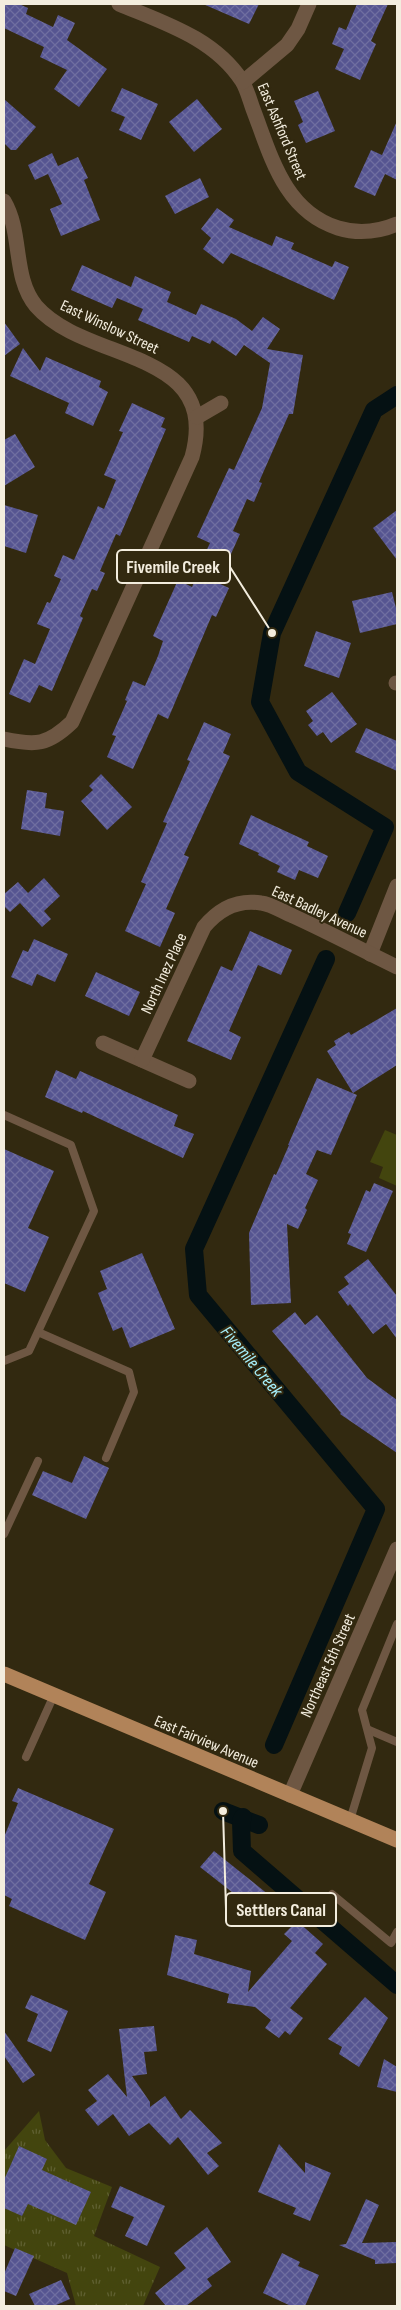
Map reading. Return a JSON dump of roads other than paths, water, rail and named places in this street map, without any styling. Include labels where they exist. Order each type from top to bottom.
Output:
[{"type":"main road","name":"East Fairview Avenue","points":[[4,1674],[397,1840]]},
{"type":"street","name":"East Ashford Street","points":[[119,4],[200,40],[216,51],[243,82],[277,170],[295,200],[310,214],[328,224],[347,230],[368,232],[397,224]]},
{"type":"street","points":[[243,82],[287,45],[298,29],[309,4]]},
{"type":"street","name":"East Winslow Street","points":[[4,201],[12,223],[25,287],[35,305],[49,319],[66,329],[167,374],[178,382],[190,398],[197,417]]},
{"type":"street","points":[[4,738],[19,742],[38,743],[57,736],[72,722],[192,457],[198,437],[197,417],[221,403]]},
{"type":"street","points":[[370,954],[397,886]]},
{"type":"street","name":"East Badley Avenue","points":[[225,908],[243,903],[262,902],[338,936],[397,967]]},
{"type":"street","name":"North Inez Place","points":[[142,1060],[204,927],[212,916],[225,908]]},
{"type":"street","points":[[104,1043],[189,1081]]},
{"type":"street","name":"Northeast 5th Street","points":[[290,1795],[397,1549]]},
{"type":"lane","points":[[4,1114],[71,1145],[94,1210],[29,1351],[4,1361]]},
{"type":"lane","points":[[38,1332],[129,1372],[134,1392],[106,1458]]},
{"type":"lane","points":[[4,1534],[38,1460]]},
{"type":"lane","points":[[350,1820],[372,1748],[369,1730],[362,1710],[397,1624]]},
{"type":"lane","points":[[26,1757],[54,1695]]},
{"type":"lane","points":[[369,1730],[397,1742]]},
{"type":"lane","points":[[332,1894],[391,1943],[397,1932]]},
{"type":"waterway","name":"Fivemile Creek","points":[[347,913],[385,827],[298,772],[260,702],[272,633],[374,410],[397,395]]},
{"type":"waterway","name":"Fivemile Creek","points":[[274,1745],[376,1509],[198,1295],[194,1249],[326,959]]},
{"type":"waterway","name":"Fivemile Creek","points":[[223,1811],[259,1825]]},
{"type":"waterway","name":"Fivemile Creek","points":[[243,1817],[241,1821],[242,1851],[397,1985]]},
{"type":"place","name":"Fivemile Creek","points":[[272,633]]},
{"type":"place","name":"Settlers Canal","points":[[223,1811]]}]
